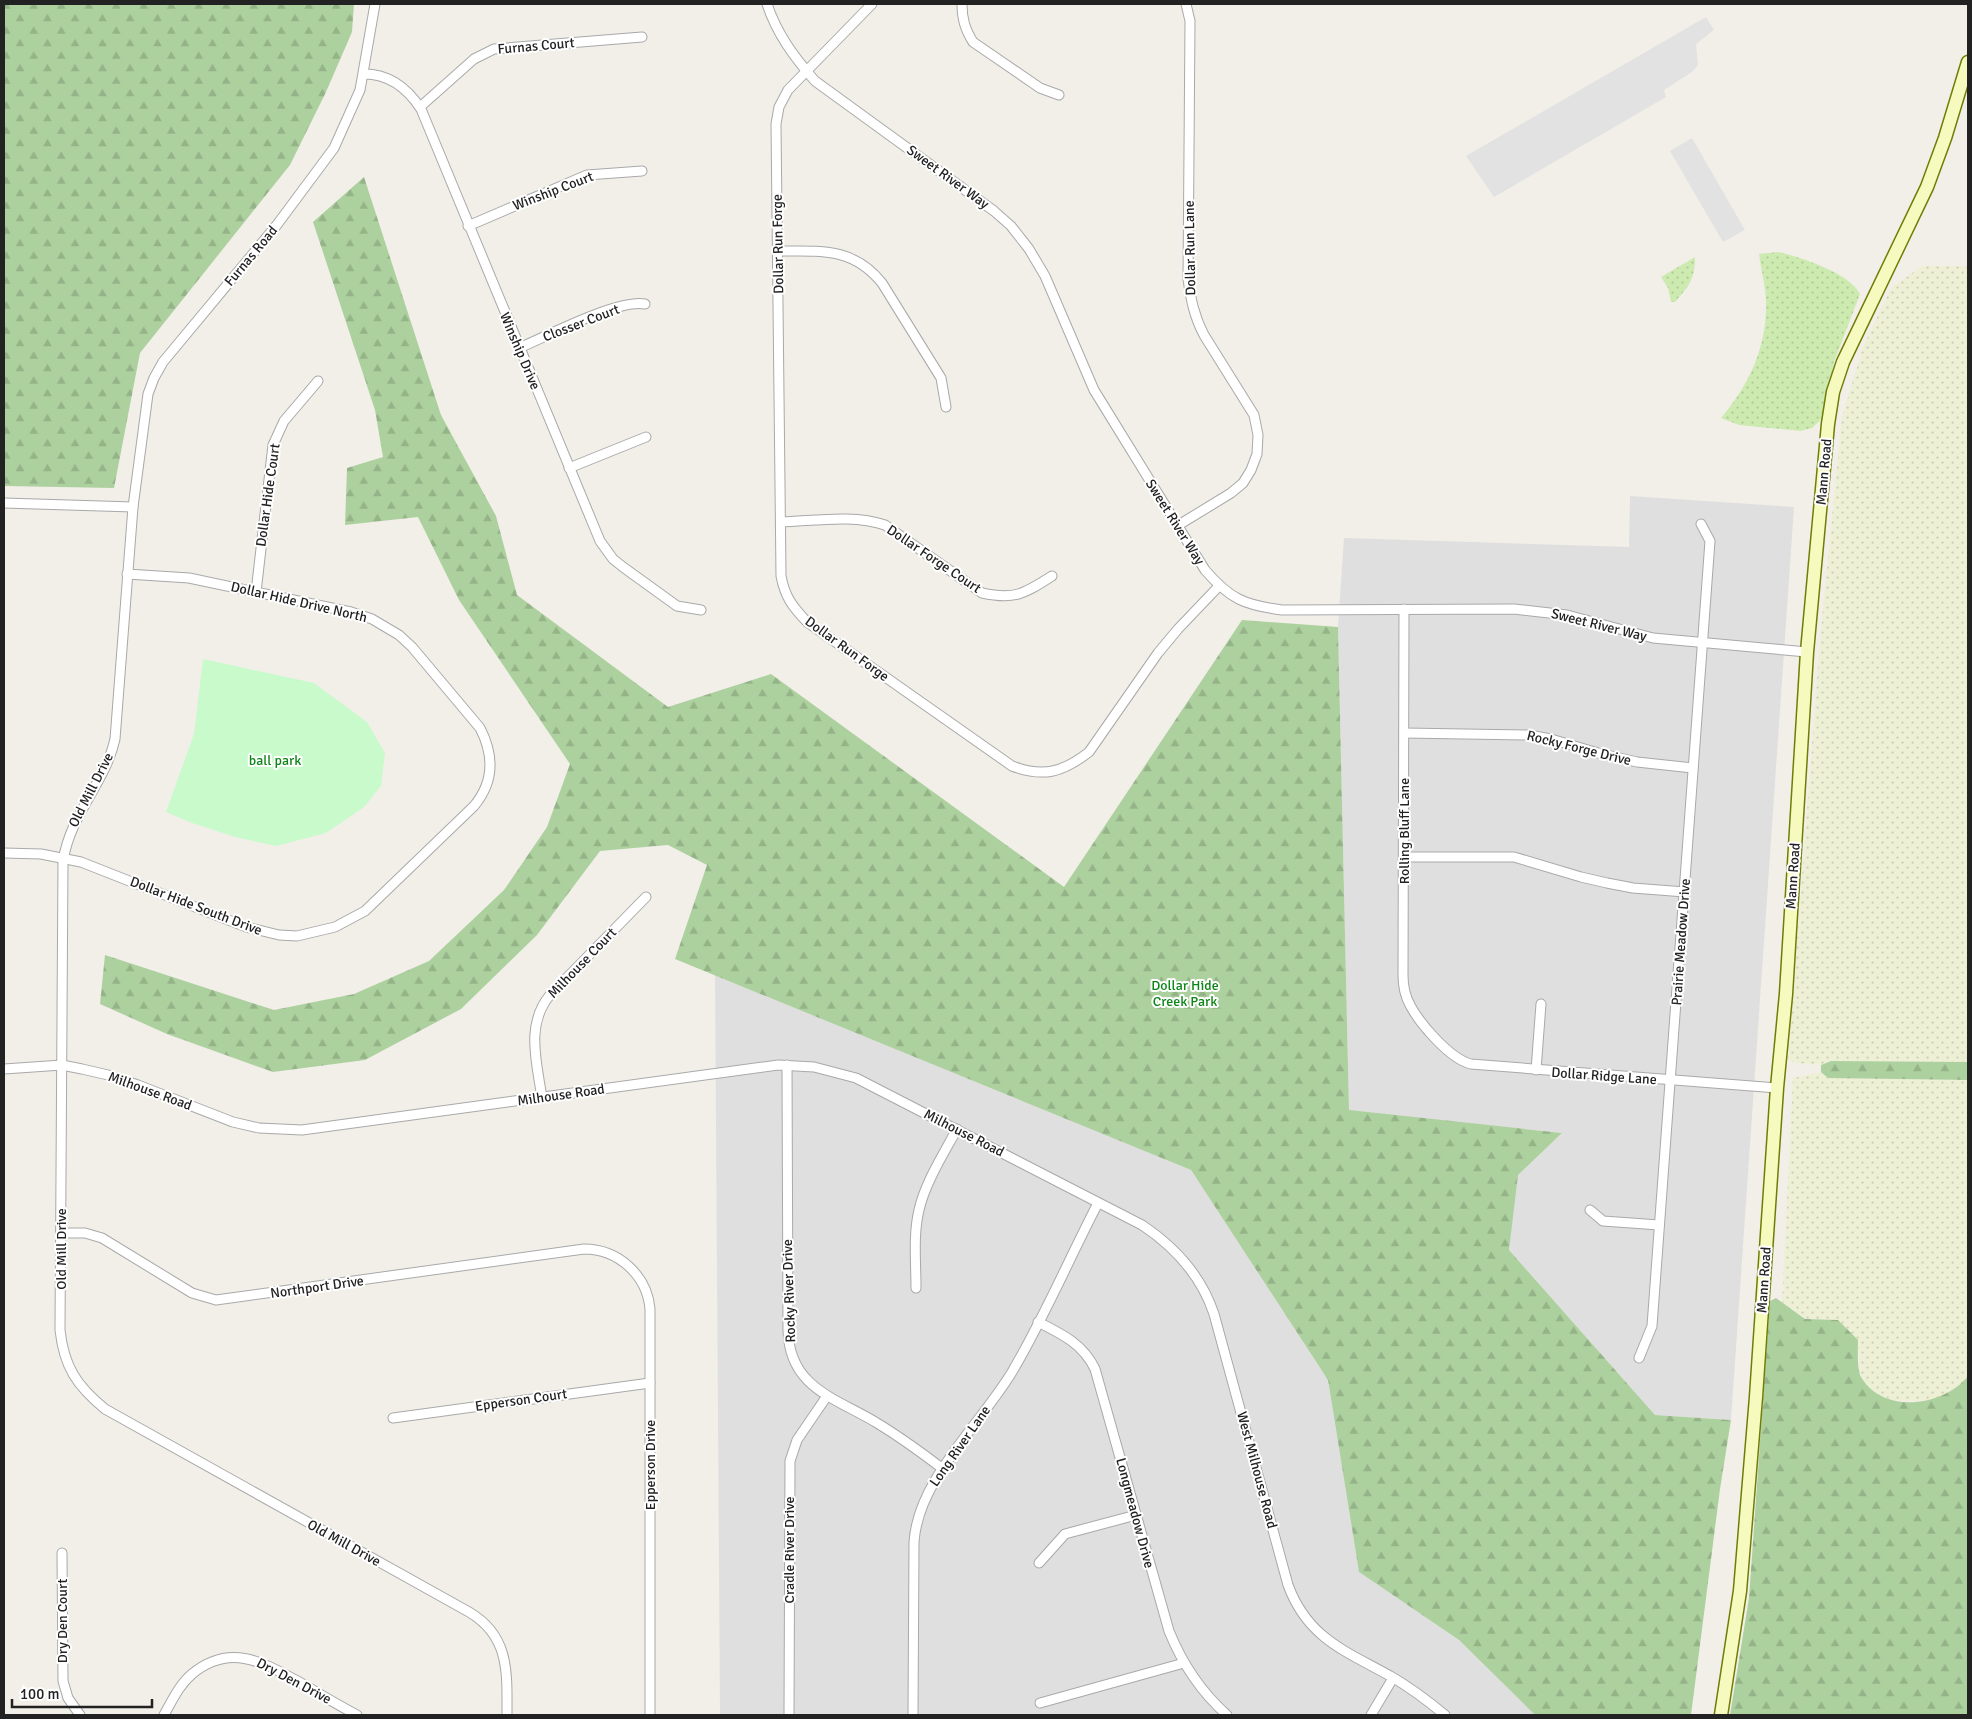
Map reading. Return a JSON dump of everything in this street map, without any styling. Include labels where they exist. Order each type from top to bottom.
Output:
[{"type":"main road","name":"Mann Road","points":[[1721,1715],[1740,1591],[1777,1088],[1786,994],[1807,652],[1828,424],[1836,384],[1848,349],[1926,186],[1945,138],[1968,62]]},
{"type":"street","name":"Furnas Road","points":[[129,552],[146,404],[158,370],[276,226],[330,155],[360,90],[375,4]]},
{"type":"street","name":"Sweet River Way","points":[[767,4],[778,32],[795,59],[815,82],[994,211],[1011,226],[1029,248],[1045,276],[1094,390],[1205,570],[1219,586],[1237,598],[1255,606],[1282,610],[1514,609],[1568,615],[1653,638],[1807,652]]},
{"type":"street","name":"Dollar Run Forge","points":[[872,4],[788,90],[779,107],[776,124],[781,576],[784,591],[806,622],[1012,766],[1040,773],[1057,771],[1073,764],[1089,752],[1158,653],[1219,586]]},
{"type":"street","points":[[962,4],[962,18],[973,42],[1040,88],[1060,95]]},
{"type":"street","name":"Dollar Run Lane","points":[[1177,526],[1231,493],[1243,483],[1251,470],[1257,454],[1258,435],[1254,415],[1204,335],[1191,304],[1188,279],[1190,21],[1186,4]]},
{"type":"street","name":"Furnas Court","points":[[420,107],[474,59],[494,48],[642,37]]},
{"type":"street","name":"Winship Drive","points":[[364,74],[378,76],[395,82],[406,90],[420,107],[598,538],[613,559],[677,606],[701,610]]},
{"type":"street","name":"Winship Court","points":[[468,226],[587,175],[642,171]]},
{"type":"street","points":[[778,251],[830,251],[848,256],[874,272],[941,378],[946,407]]},
{"type":"street","name":"Closser Court","points":[[519,348],[602,313],[631,305],[645,304]]},
{"type":"street","name":"Dollar Hide Court","points":[[256,592],[273,445],[284,421],[318,381]]},
{"type":"street","points":[[569,468],[646,437]]},
{"type":"street","points":[[4,503],[133,507]]},
{"type":"street","name":"Dollar Forge Court","points":[[781,522],[860,520],[873,521],[885,525],[982,593],[1014,596],[1028,592],[1052,576]]},
{"type":"street","name":"Prairie Meadow Drive","points":[[1638,1358],[1652,1326],[1685,892],[1710,541],[1701,524]]},
{"type":"street","name":"Old Mill Drive","points":[[129,552],[116,729],[113,747],[105,769],[76,818],[63,857],[62,1342],[71,1371],[86,1392],[112,1414],[480,1619],[494,1635],[504,1655],[507,1672],[507,1715]]},
{"type":"street","name":"Dollar Hide Drive North","points":[[128,574],[181,576],[364,615],[384,625],[399,635],[418,653],[480,728],[489,747],[490,759]]},
{"type":"street","name":"Rolling Bluff Lane","points":[[1404,609],[1404,987],[1411,1006],[1439,1042]]},
{"type":"street","name":"Rocky Forge Drive","points":[[1404,733],[1529,734],[1637,762],[1694,768]]},
{"type":"street","name":"Dollar Hide South Drive","points":[[4,853],[33,853],[63,857],[87,864],[258,932],[288,936],[318,932],[343,924],[372,905],[474,806],[488,782],[490,759]]},
{"type":"street","points":[[1404,857],[1514,857],[1607,883],[1632,888],[1685,892]]},
{"type":"street","name":"Milhouse Court","points":[[542,1098],[534,1036],[536,1023],[543,1006],[550,995],[646,897]]},
{"type":"street","points":[[1536,1070],[1541,1004]]},
{"type":"street","name":"Dollar Ridge Lane","points":[[1439,1042],[1446,1050],[1464,1062],[1483,1066],[1777,1088]]},
{"type":"street","name":"Milhouse Road","points":[[4,1069],[62,1065],[116,1077],[233,1122],[259,1128],[280,1130],[319,1129],[787,1065],[814,1066],[856,1078],[957,1128],[1098,1203]]},
{"type":"street","name":"Rocky River Drive","points":[[787,1065],[788,1334],[792,1355],[803,1374],[815,1388],[877,1423],[943,1469]]},
{"type":"street","points":[[916,1288],[916,1231],[919,1210],[927,1189],[957,1128]]},
{"type":"street","name":"Long River Lane","points":[[913,1715],[914,1537],[922,1504],[943,1469],[1011,1374],[1038,1325],[1098,1203]]},
{"type":"street","name":"West Milhouse Road","points":[[1098,1203],[1133,1220],[1161,1238],[1185,1261],[1198,1278],[1214,1314],[1288,1585],[1297,1605],[1311,1626],[1327,1641],[1394,1678],[1445,1715]]},
{"type":"street","points":[[1590,1210],[1603,1221],[1659,1225]]},
{"type":"street","name":"Northport Drive","points":[[61,1233],[85,1234],[102,1238],[192,1293],[216,1300],[588,1250]]},
{"type":"street","name":"Epperson Drive","points":[[588,1250],[612,1255],[633,1270],[645,1288],[650,1310],[650,1715]]},
{"type":"street","name":"Longmeadow Drive","points":[[1038,1322],[1075,1342],[1086,1352],[1095,1368],[1165,1620],[1173,1642],[1184,1663],[1206,1694],[1227,1715]]},
{"type":"street","name":"Epperson Court","points":[[392,1418],[650,1383]]},
{"type":"street","name":"Cradle River Drive","points":[[789,1715],[790,1460],[796,1440],[827,1396]]},
{"type":"street","points":[[1038,1564],[1065,1534],[1136,1515]]},
{"type":"street","name":"Dry Den Court","points":[[62,1553],[63,1681],[68,1698],[80,1715]]},
{"type":"street","name":"Dry Den Drive","points":[[164,1715],[183,1684],[199,1669],[223,1659],[244,1658],[265,1663],[357,1715]]},
{"type":"street","points":[[1040,1703],[1184,1663]]},
{"type":"street","points":[[1371,1715],[1394,1678]]},
{"type":"shaded area","points":[[1706,17],[1714,30],[1696,44],[1698,65],[1692,72],[1664,90],[1666,97],[1494,197],[1466,156]]},
{"type":"shaded area","points":[[1692,138],[1745,230],[1723,242],[1670,151]]},
{"type":"shaded area","points":[[1630,496],[1794,507],[1731,1420],[1655,1415],[1509,1250],[1517,1175],[1562,1133],[1349,1111],[1338,627],[1344,538],[1629,547]]},
{"type":"shaded area","points":[[715,975],[1191,1170],[1328,1380],[1359,1572],[1459,1640],[1535,1715],[720,1715]]},
{"type":"green space","points":[[4,4],[354,4],[352,32],[326,92],[290,165],[140,353],[114,488],[4,486]]},
{"type":"green space","name":"Dollar Hide Creek Park","points":[[364,177],[441,415],[496,516],[517,595],[668,707],[771,674],[1064,887],[1242,620],[1338,627],[1349,1110],[1562,1133],[1518,1175],[1509,1250],[1655,1415],[1731,1420],[1720,1489],[1691,1715],[1535,1715],[1459,1640],[1359,1572],[1328,1380],[1191,1170],[675,959],[707,865],[668,845],[600,851],[537,935],[461,1009],[365,1060],[273,1072],[167,1034],[100,1004],[105,955],[274,1010],[354,994],[429,961],[504,890],[547,827],[570,764],[459,600],[418,517],[345,525],[347,468],[383,457],[375,410],[313,222]]},
{"type":"green space","points":[[1778,252],[1824,267],[1846,279],[1855,286],[1860,294],[1834,362],[1823,418],[1812,428],[1801,431],[1739,425],[1721,418],[1748,379],[1760,350],[1766,319],[1766,297],[1759,254]]},
{"type":"green space","points":[[1695,257],[1694,271],[1690,282],[1675,302],[1671,302],[1668,288],[1661,277]]},
{"type":"green space","points":[[1922,266],[1968,266],[1968,1062],[1831,1061],[1821,1065],[1795,1063],[1788,1059],[1820,639],[1842,417],[1863,347],[1891,288]]},
{"type":"green space","name":"ball park","points":[[203,659],[314,683],[367,722],[385,753],[381,786],[364,807],[326,833],[276,846],[235,837],[166,812],[194,734]]},
{"type":"green space","points":[[1831,1061],[1968,1062],[1968,1080],[1828,1078],[1821,1072],[1821,1065]]},
{"type":"green space","points":[[1821,1072],[1828,1078],[1968,1080],[1968,1376],[1960,1387],[1936,1399],[1914,1401],[1890,1400],[1873,1392],[1860,1376],[1858,1340],[1838,1320],[1805,1319],[1782,1302],[1793,1078]]},
{"type":"green space","points":[[1776,1298],[1805,1319],[1838,1320],[1858,1340],[1858,1362],[1861,1377],[1877,1393],[1889,1399],[1903,1402],[1918,1402],[1933,1399],[1958,1386],[1968,1376],[1968,1715],[1730,1715],[1749,1598],[1770,1301]]}]
